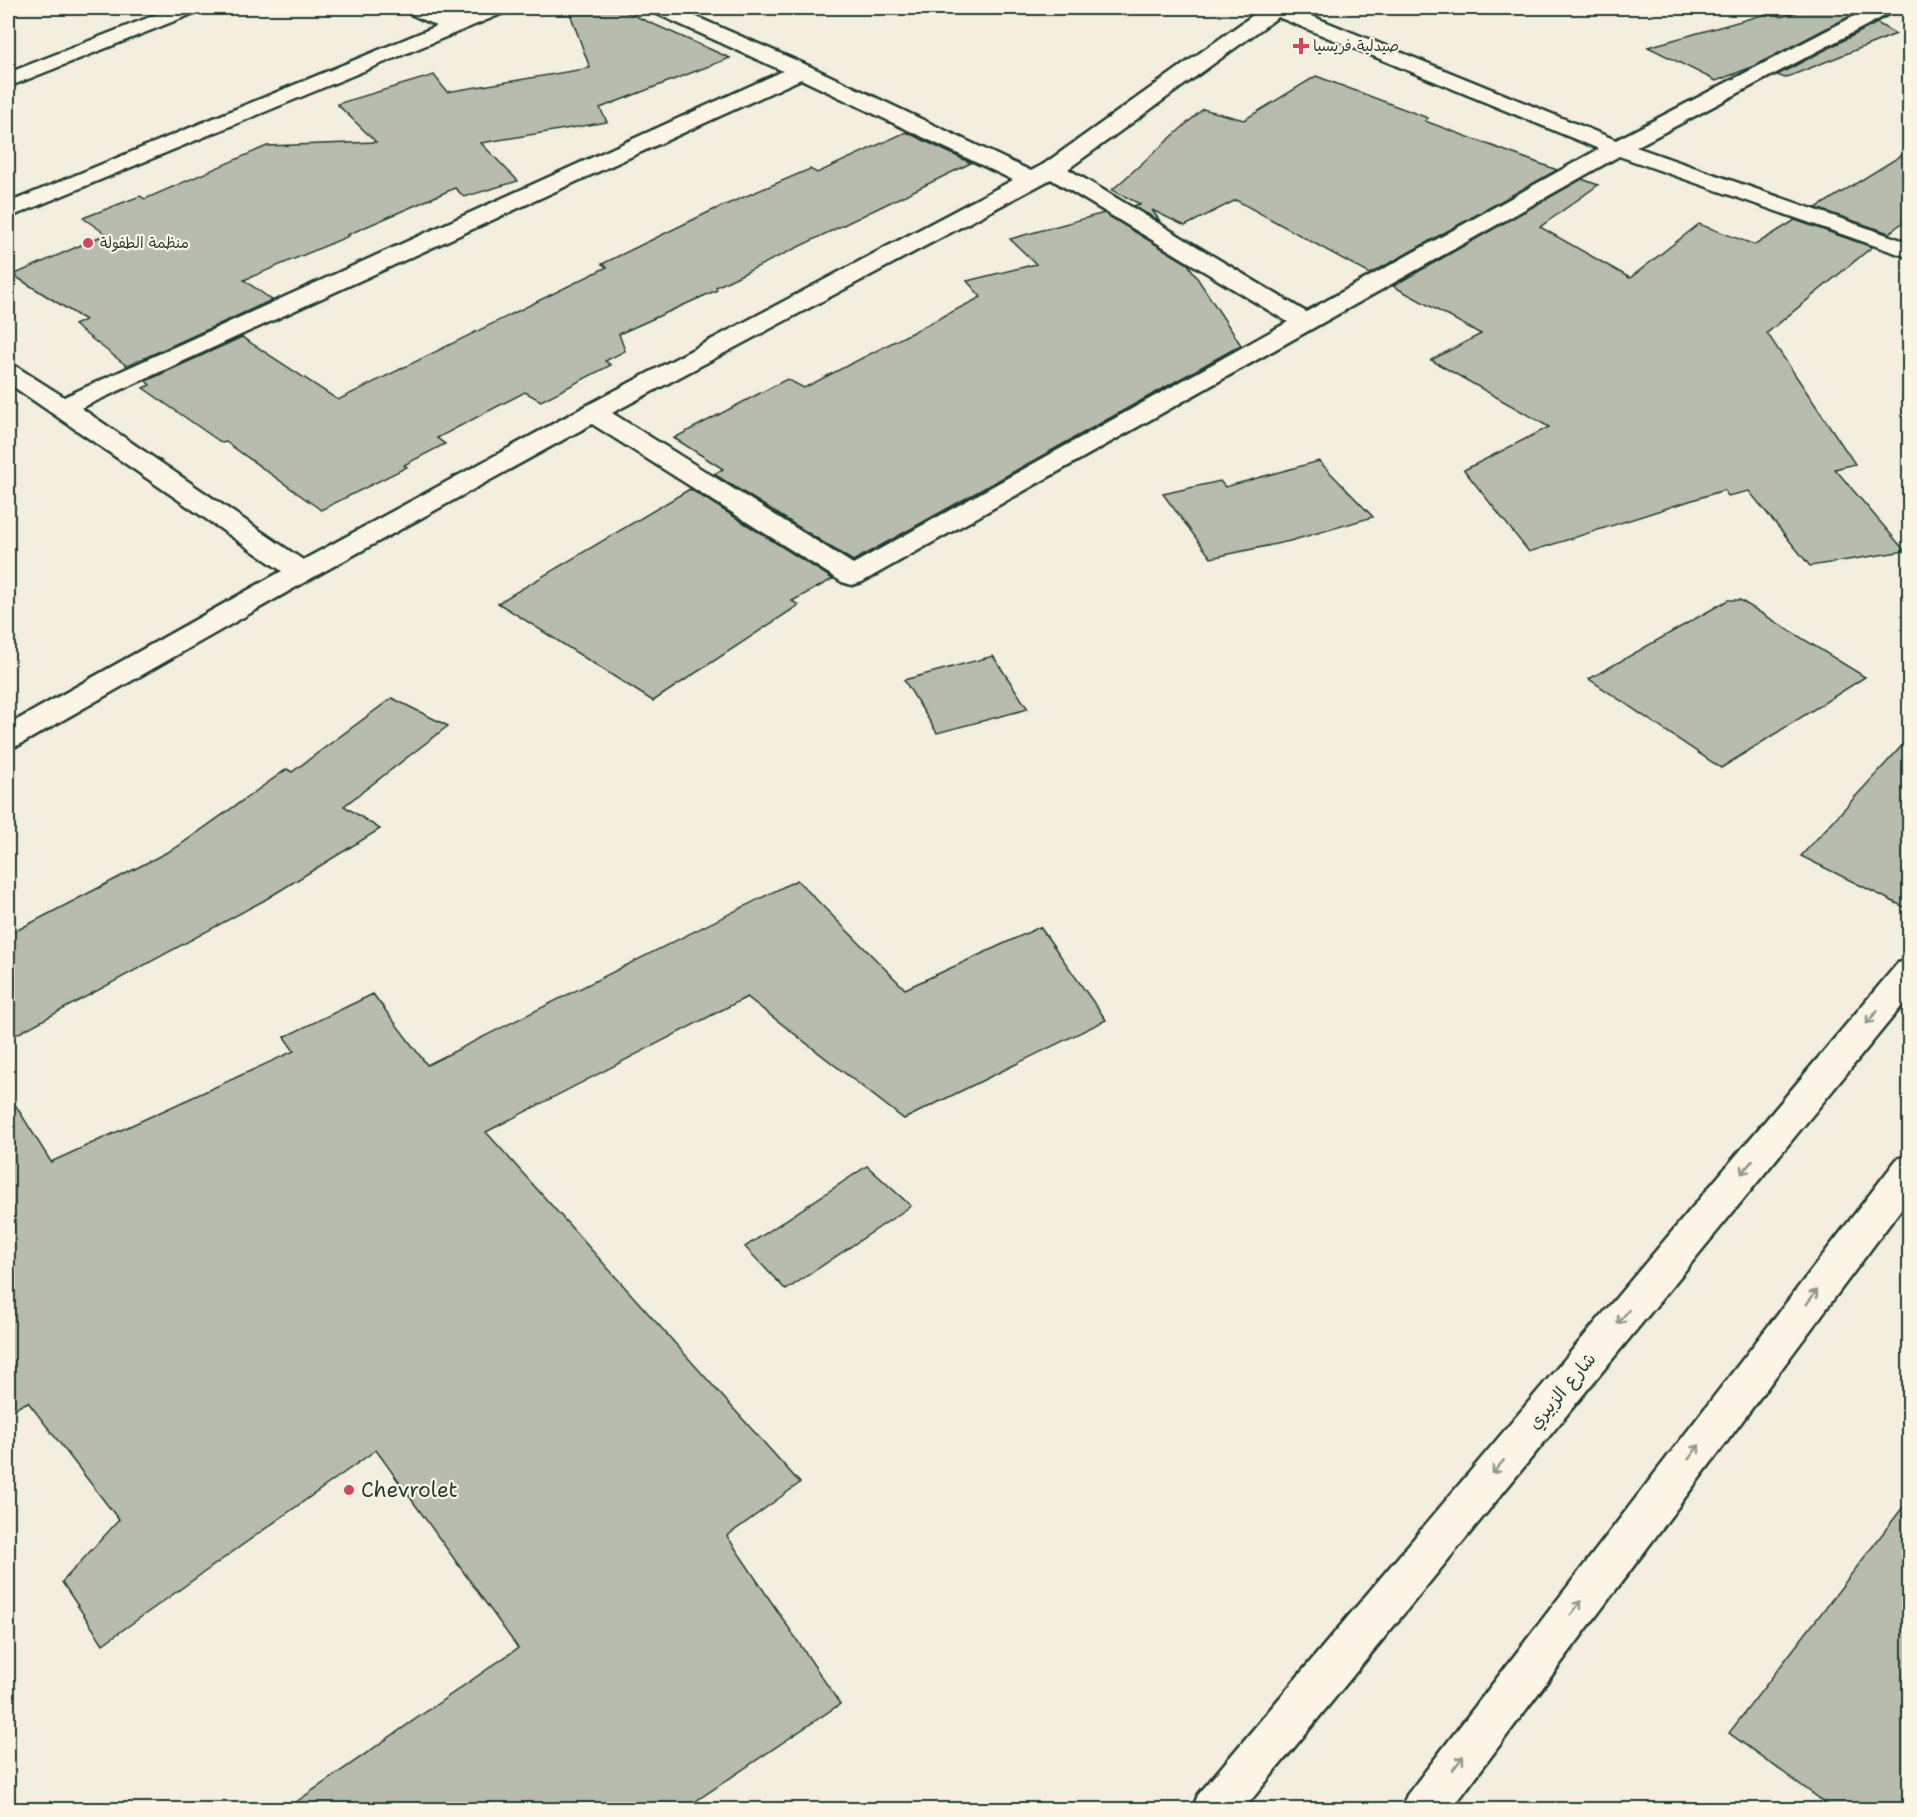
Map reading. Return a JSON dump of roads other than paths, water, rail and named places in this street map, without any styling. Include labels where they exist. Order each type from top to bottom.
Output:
[{"type":"street","points":[[8,81],[190,8]]},
{"type":"street","points":[[413,8],[455,26]]},
{"type":"street","points":[[8,212],[499,8]]},
{"type":"street","points":[[660,8],[1042,174],[1306,322]]},
{"type":"street","points":[[8,738],[302,572],[593,413],[1042,174],[1276,8],[1617,148],[1910,251]]},
{"type":"street","points":[[593,413],[852,576],[1617,148],[1884,8]]},
{"type":"street","points":[[62,406],[801,71]]},
{"type":"street","points":[[8,372],[62,406],[302,572]]},
{"type":"street","name":"شارع الزبيري","points":[[1214,1809],[1910,972]]},
{"type":"street","points":[[1423,1809],[1910,1169]]},
{"type":"place","name":"صيدلية فريسيا","points":[[1301,46]]},
{"type":"place","name":"منظمة الطفولة","points":[[88,243]]},
{"type":"place","name":"Chevrolet","points":[[349,1490]]}]
